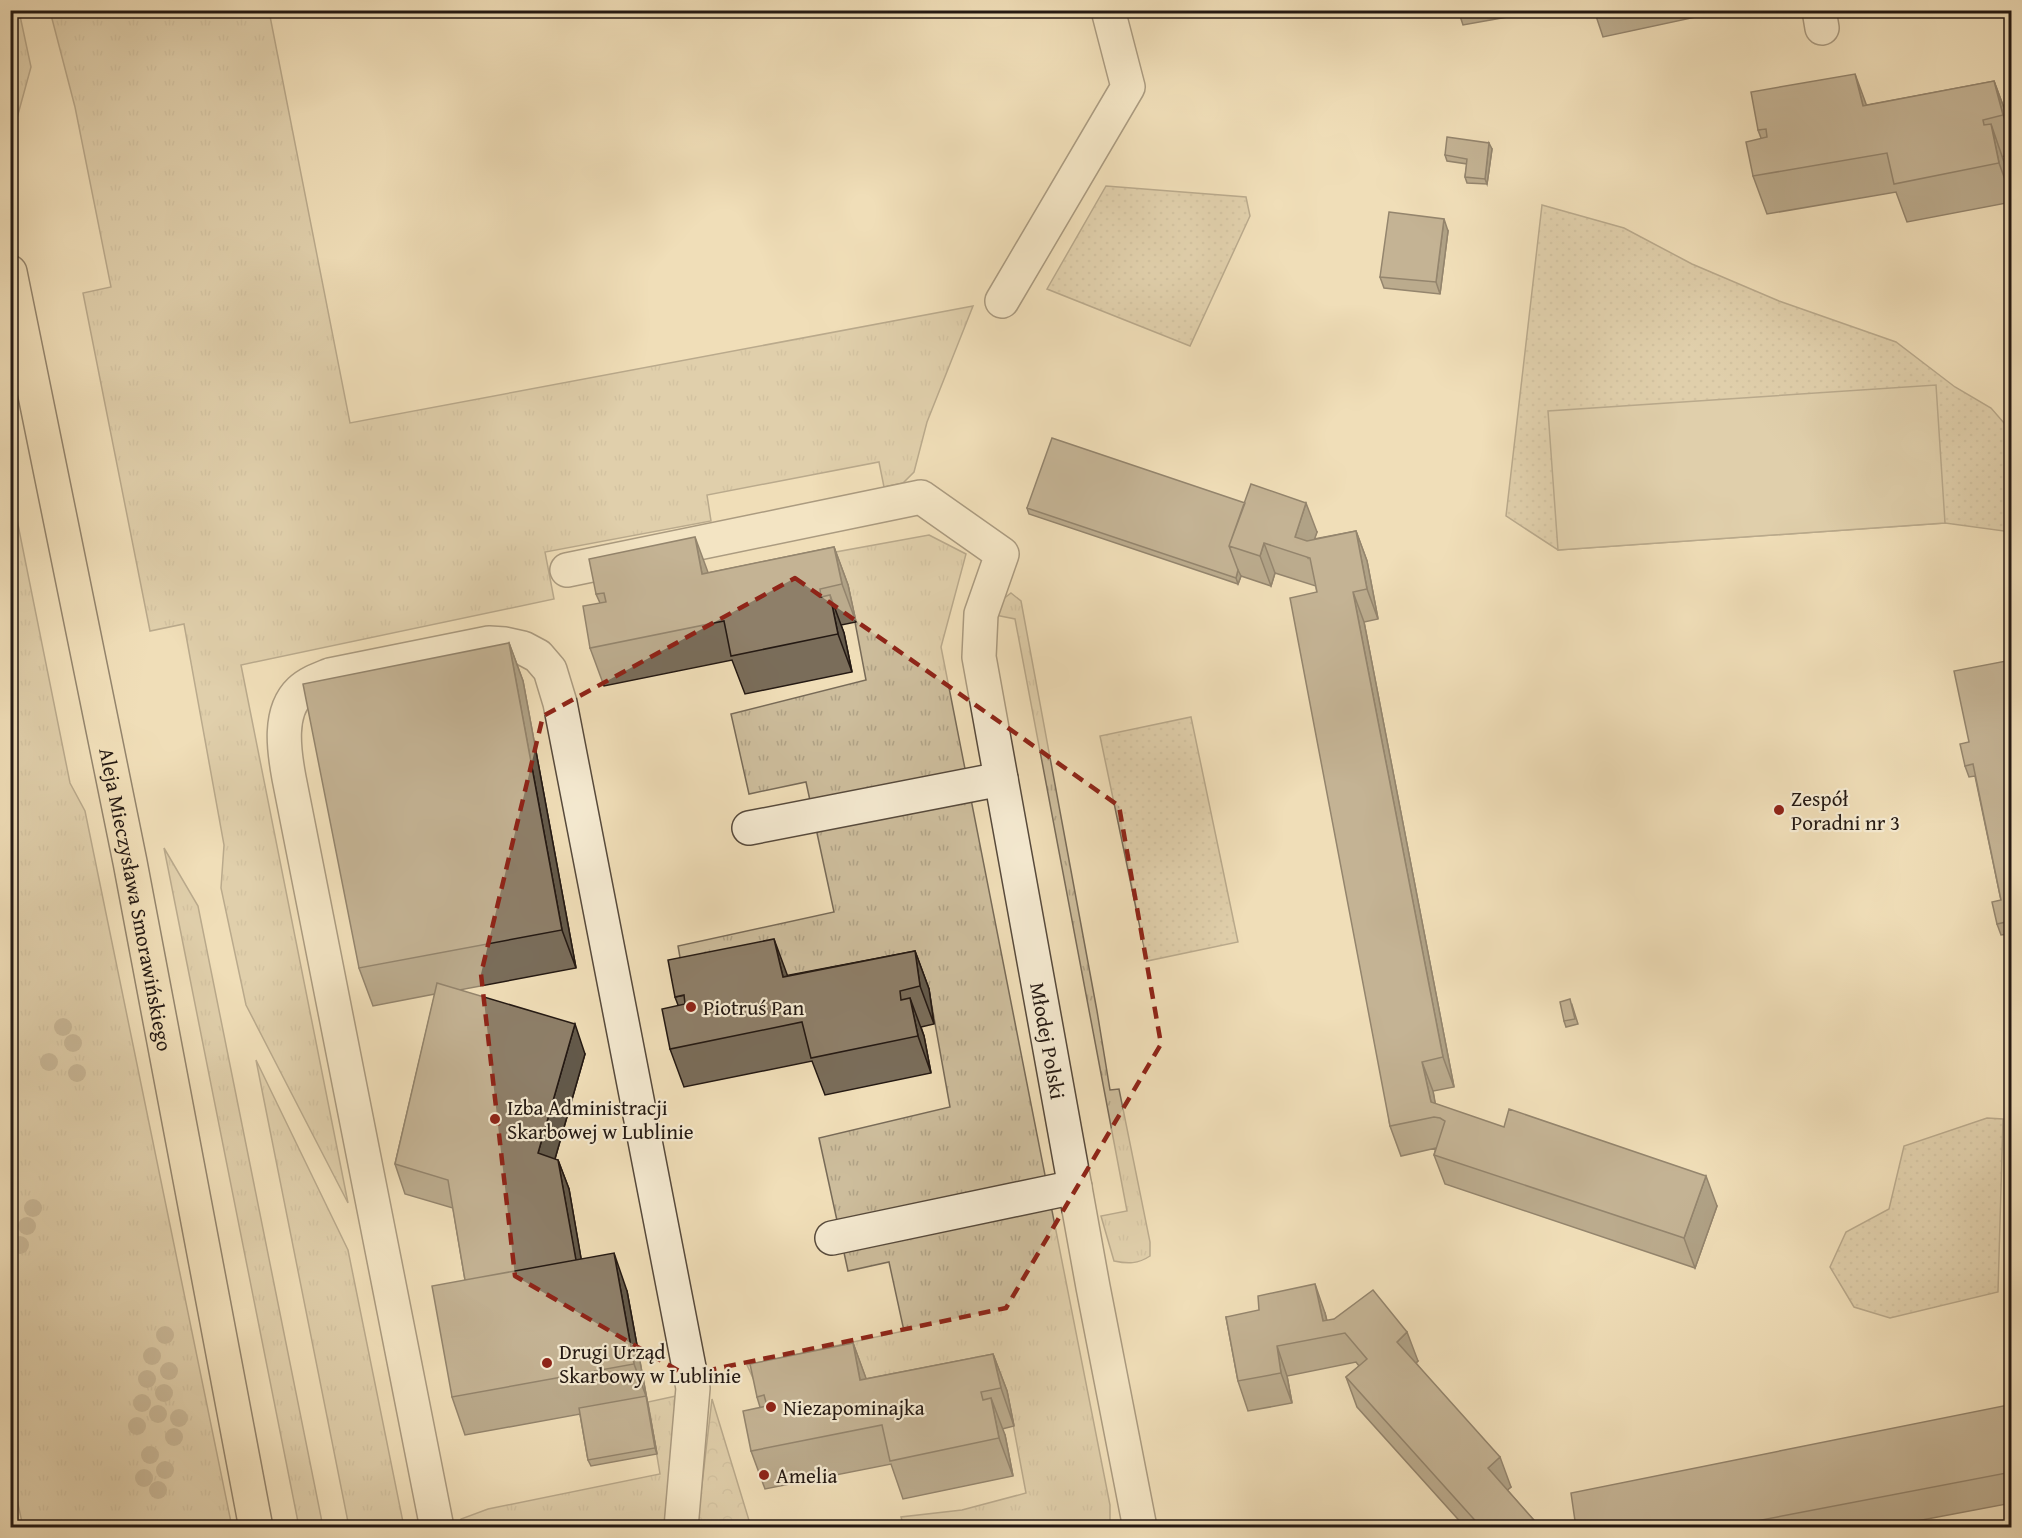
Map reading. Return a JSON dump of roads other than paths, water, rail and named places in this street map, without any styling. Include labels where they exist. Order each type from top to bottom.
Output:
[{"type":"main road","name":"Aleja Mieczysława Smorawińskiego","points":[[10,272],[130,862],[256,1527]]},
{"type":"street","points":[[1002,301],[1128,87],[1108,10]]},
{"type":"street","name":"Młodej Polski","points":[[567,570],[921,497],[1002,554],[981,614],[979,657],[1075,1186],[1140,1527]]},
{"type":"street","points":[[437,1527],[288,778],[285,760],[285,720],[291,704],[300,691],[312,682],[330,675],[489,643],[523,648],[538,656],[550,670],[560,703],[693,1388],[681,1527]]},
{"type":"street","points":[[749,828],[1001,779]]},
{"type":"street","points":[[832,1238],[1075,1186]]},
{"type":"place","name":"Zespół Poradni nr 3","points":[[1779,810]]},
{"type":"place","name":"Piotruś Pan","points":[[691,1007]]},
{"type":"place","name":"Izba Administracji Skarbowej w Lublinie","points":[[495,1119]]},
{"type":"place","name":"Drugi Urząd Skarbowy w Lublinie","points":[[547,1363]]},
{"type":"place","name":"Niezapominajka","points":[[771,1407]]},
{"type":"place","name":"Amelia","points":[[764,1475]]}]
